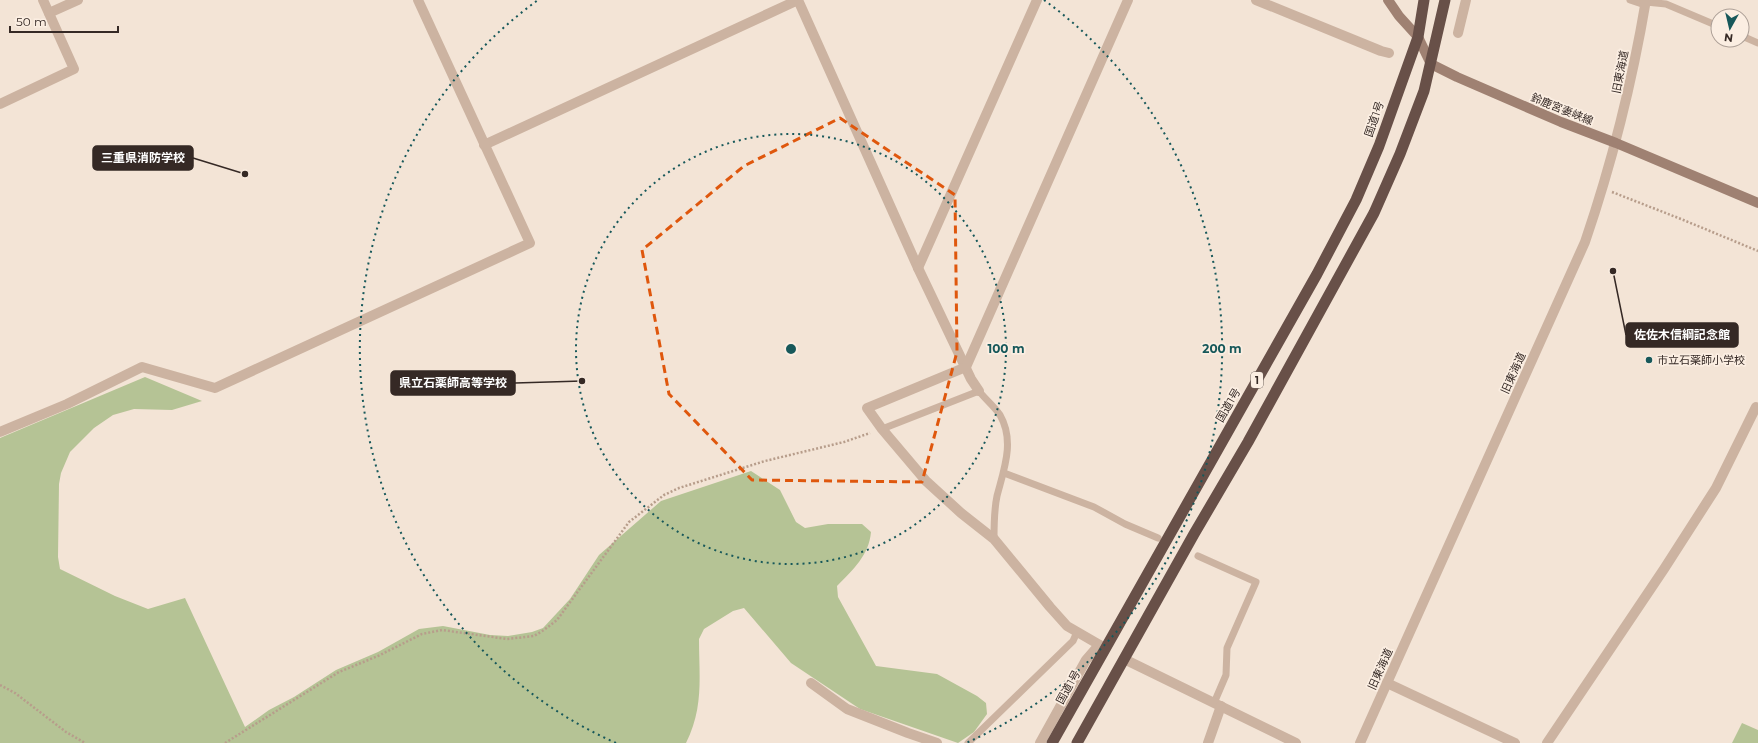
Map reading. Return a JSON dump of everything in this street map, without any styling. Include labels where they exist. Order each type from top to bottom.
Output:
[{"type":"highway","name":"国道1号","points":[[1052,743],[1102,646],[1317,274],[1356,200],[1379,146],[1418,37],[1424,0]]},
{"type":"highway","name":"1","points":[[1076,743],[1194,534],[1248,442],[1374,213],[1400,154],[1424,91],[1445,0]]},
{"type":"main road","points":[[1388,0],[1399,16],[1418,37],[1431,64]]},
{"type":"main road","name":"鈴鹿宮妻峡線","points":[[1431,64],[1540,113],[1616,143],[1758,203]]},
{"type":"street","points":[[0,104],[74,69],[43,0]]},
{"type":"street","points":[[49,13],[78,0]]},
{"type":"street","points":[[0,432],[67,404],[142,367],[215,388],[530,243],[418,0]]},
{"type":"street","points":[[484,145],[798,0],[918,268],[979,391]]},
{"type":"street","points":[[918,268],[1037,0]]},
{"type":"street","points":[[1040,743],[1086,660],[1102,646],[1068,626],[1050,607],[994,539],[961,513],[926,481],[882,429],[867,408],[966,367],[1128,0]]},
{"type":"street","points":[[1256,0],[1312,24],[1389,53]]},
{"type":"street","points":[[1458,34],[1466,0]]},
{"type":"street","name":"旧東海道","points":[[1360,743],[1585,242],[1603,189],[1616,143],[1646,2]]},
{"type":"street","points":[[1547,743],[1664,569],[1716,488],[1756,407],[1758,408]]},
{"type":"street","points":[[1124,659],[1296,743]]},
{"type":"street","points":[[811,683],[847,709],[937,743]]},
{"type":"street","points":[[1387,683],[1515,743]]},
{"type":"street","points":[[1208,743],[1217,705]]},
{"type":"lane","points":[[1630,0],[1666,4],[1710,23]]},
{"type":"lane","points":[[882,429],[979,391],[999,414],[1006,431],[1007,453],[1004,474],[995,511],[994,539]]},
{"type":"lane","points":[[1004,474],[1094,508],[1124,524],[1158,538]]},
{"type":"lane","points":[[1198,556],[1256,582],[1227,648],[1226,675],[1217,705]]},
{"type":"lane","points":[[968,743],[1073,641],[1077,632]]},
{"type":"path","points":[[1603,189],[1682,219],[1758,251]]},
{"type":"path","points":[[225,743],[339,672],[378,656],[422,634],[442,630],[507,639],[534,636],[557,620],[629,522],[664,495],[686,486],[765,461],[844,442],[882,429]]},
{"type":"path","points":[[0,685],[15,693],[66,732],[84,743]]},
{"type":"highlighted area","points":[[840,118],[955,195],[957,352],[922,482],[752,480],[669,394],[642,250],[744,166]]},
{"type":"green space","points":[[145,377],[202,401],[172,410],[134,409],[113,415],[94,428],[70,452],[61,473],[59,484],[58,557],[60,569],[115,596],[148,609],[185,598],[245,727],[269,710],[294,697],[336,670],[378,652],[419,629],[443,626],[490,635],[508,636],[532,632],[543,628],[570,599],[599,555],[661,501],[751,471],[780,490],[796,522],[805,528],[828,524],[862,524],[871,532],[870,540],[864,555],[837,586],[838,597],[876,666],[937,674],[977,696],[986,703],[987,714],[974,732],[958,743],[860,709],[791,663],[744,608],[733,611],[704,629],[699,639],[700,679],[698,704],[692,730],[686,743],[0,743],[0,438]]},
{"type":"green space","points":[[1742,723],[1758,730],[1758,743],[1732,743]]},
{"type":"place","name":"三重県消防学校","points":[[245,174]]},
{"type":"place","name":"佐佐木信綱記念館","points":[[1613,271]]},
{"type":"place","name":"市立石薬師小学校","points":[[1649,360]]},
{"type":"place","name":"県立石薬師高等学校","points":[[582,381]]}]
